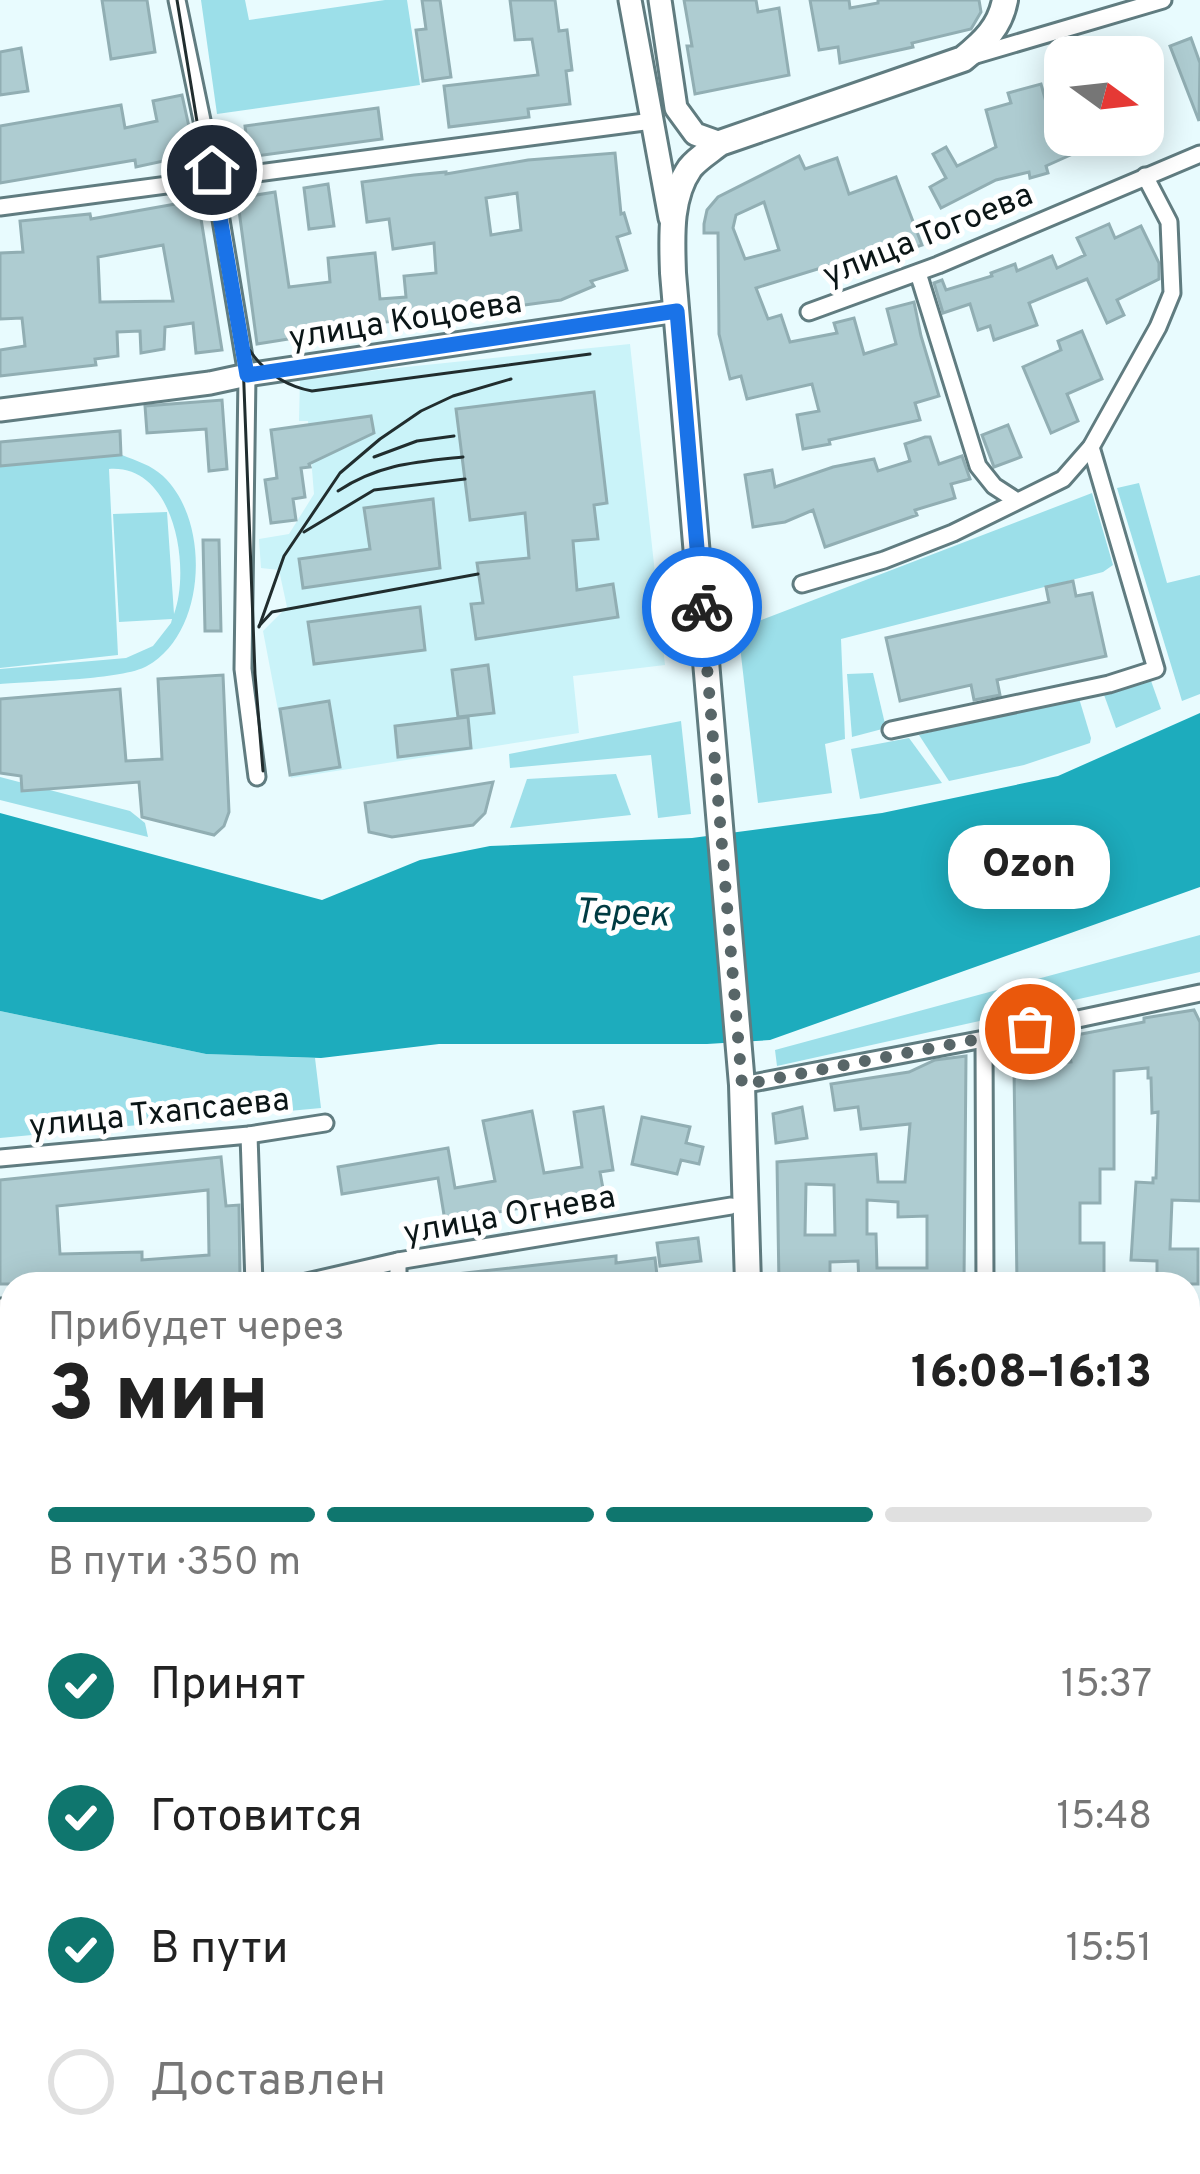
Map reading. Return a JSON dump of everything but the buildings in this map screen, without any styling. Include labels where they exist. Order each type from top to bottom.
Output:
[{"type":"main road","points":[[748,1272],[742,1079],[677,311],[672,228],[679,193],[691,166],[720,143],[963,58],[992,34],[1005,0]]},
{"type":"main road","points":[[731,1272],[732,1153],[742,1079]]},
{"type":"street","points":[[177,0],[214,178],[247,375],[243,669],[257,777]]},
{"type":"street","points":[[630,0],[672,228]]},
{"type":"street","points":[[660,0],[676,108],[695,134],[720,143]]},
{"type":"street","points":[[963,58],[1163,0]]},
{"type":"street","points":[[0,207],[652,122]]},
{"type":"street","name":"улица Тогоева","points":[[809,312],[918,273],[1200,154]]},
{"type":"street","points":[[802,584],[884,560],[952,533],[1063,479],[1090,447],[1158,328],[1172,293],[1169,222],[1144,176]]},
{"type":"street","points":[[918,273],[978,466],[994,486],[1018,501]]},
{"type":"street","name":"улица Коцоева","points":[[0,410],[210,383],[677,311]]},
{"type":"street","points":[[891,730],[1156,669],[1090,447]]},
{"type":"street","points":[[742,1079],[984,1040],[1200,993]]},
{"type":"street","points":[[984,1040],[986,1272]]},
{"type":"street","name":"улица Тхапсаева","points":[[0,1158],[249,1136],[325,1123]]},
{"type":"street","points":[[249,1136],[254,1272]]},
{"type":"street","name":"улица Огнева","points":[[353,1272],[731,1206]]},
{"type":"street","points":[[398,1262],[398,1272]]},
{"type":"shaded area","points":[[201,0],[245,0],[249,20],[407,0],[420,85],[217,114]]},
{"type":"shaded area","points":[[630,344],[665,665],[573,676],[579,733],[291,778],[263,631],[287,607],[279,570],[261,568],[259,539],[289,534],[314,494],[308,421],[299,421],[300,378]]},
{"type":"shaded area","points":[[122,455],[163,476],[179,496],[189,520],[195,576],[182,629],[167,650],[135,671],[0,684],[0,669],[126,658],[153,646],[171,623],[172,619],[119,622],[113,514],[167,512],[174,614],[180,571],[173,522],[163,501],[149,483],[131,472],[109,469],[118,655],[0,668],[0,466]]},
{"type":"shaded area","points":[[1139,483],[1167,583],[1200,575],[1200,694],[1182,701],[1117,488]]},
{"type":"shaded area","points":[[1092,493],[1113,565],[1103,572],[841,639],[845,739],[825,744],[832,793],[758,803],[738,629]]},
{"type":"shaded area","points":[[873,673],[886,728],[852,737],[847,674]]},
{"type":"shaded area","points":[[1150,678],[1161,709],[1116,728],[1103,692]]},
{"type":"shaded area","points":[[1078,695],[1090,743],[1024,765],[949,781],[919,735]]},
{"type":"shaded area","points":[[681,721],[691,814],[658,818],[651,755],[510,768],[509,754]]},
{"type":"shaded area","points":[[909,738],[942,783],[860,799],[851,749]]},
{"type":"shaded area","points":[[616,774],[631,815],[510,828],[527,779]]},
{"type":"shaded area","points":[[0,777],[130,811],[145,823],[148,837],[0,800]]},
{"type":"shaded area","points":[[1200,935],[1200,972],[777,1066],[775,1050]]},
{"type":"shaded area","points":[[0,1011],[206,1054],[315,1058],[321,1108],[0,1138]]},
{"type":"water","name":"Терек","points":[[1200,713],[1200,887],[770,1040],[439,1044],[321,1058],[206,1054],[0,1011],[0,813],[322,900],[420,860],[490,846],[692,838],[882,813],[1058,776]]},
{"type":"tram line","points":[[177,0],[243,361],[263,771]]},
{"type":"tram line","points":[[242,338],[271,373],[312,391],[590,354]]},
{"type":"tram line","points":[[259,627],[284,556],[340,473],[421,411],[511,379]]},
{"type":"tram line","points":[[374,457],[417,441],[454,436]]},
{"type":"tram line","points":[[338,491],[383,470],[463,457]]},
{"type":"tram line","points":[[304,532],[374,490],[465,479]]},
{"type":"tram line","points":[[259,626],[272,612],[478,574]]},
{"type":"way so far","points":[[702,607],[742,1085],[1030,1029]]},
{"type":"place","name":"Ozon","points":[[1030,1029]]},
{"type":"route","points":[[212,170],[247,375],[677,311],[702,607]]}]
